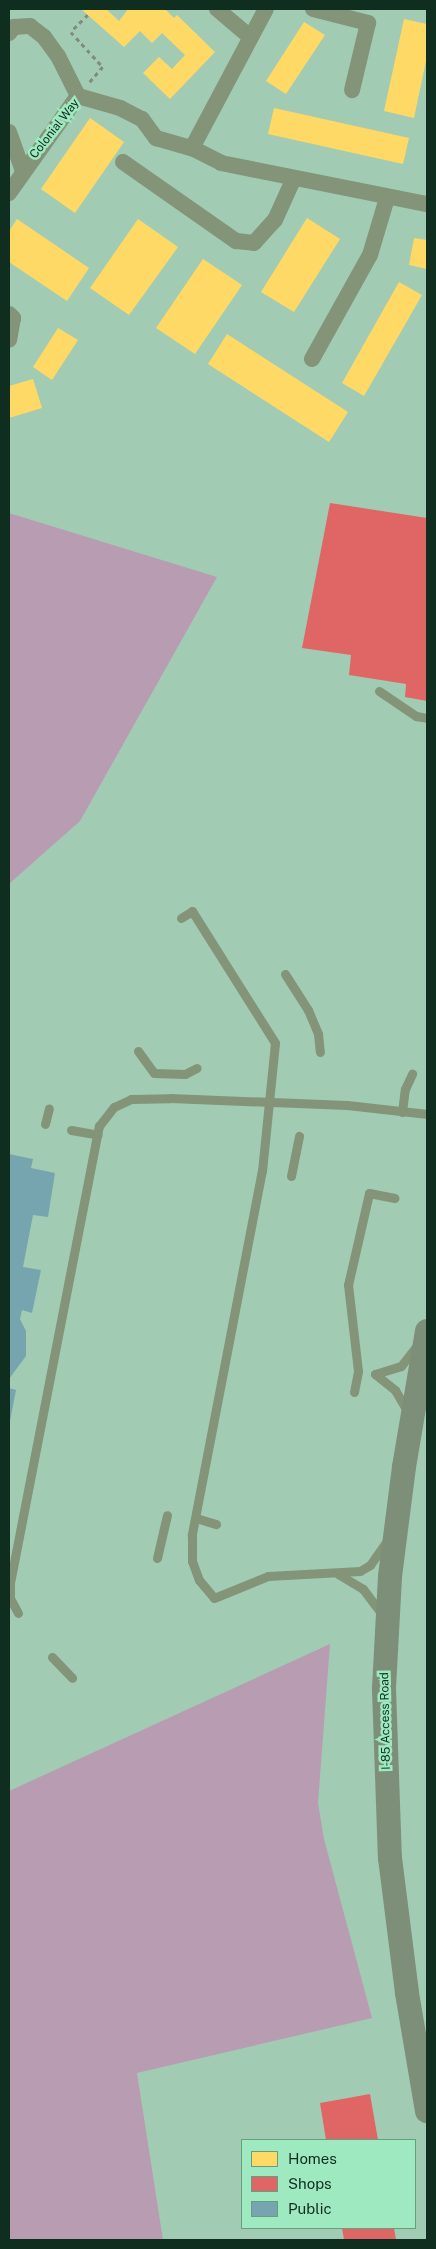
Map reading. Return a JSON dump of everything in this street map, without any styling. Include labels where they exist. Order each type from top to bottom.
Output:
[{"type":"main road","name":"I-85 Access Road","points":[[427,1331],[397,1521],[387,1627],[384,1689],[390,1858],[407,1993],[427,2111]]},
{"type":"street","points":[[217,9],[249,36]]},
{"type":"street","points":[[192,148],[249,36],[266,9]]},
{"type":"street","points":[[313,9],[368,23],[352,90]]},
{"type":"street","points":[[9,33],[14,27],[30,26],[44,37],[58,56],[78,96]]},
{"type":"street","name":"Colonial Way","points":[[9,193],[78,96],[120,108],[142,119],[156,138],[192,148],[222,163],[387,198],[427,204]]},
{"type":"street","points":[[9,132],[23,171]]},
{"type":"street","points":[[123,162],[236,241],[254,243],[275,220],[294,178]]},
{"type":"street","points":[[312,359],[370,255],[387,198]]},
{"type":"street","points":[[9,314],[13,318],[9,340]]},
{"type":"lane","points":[[379,691],[416,716],[427,718]]},
{"type":"lane","points":[[181,918],[192,911],[275,1043],[262,1170],[196,1518],[192,1562],[199,1580],[214,1598],[268,1576],[338,1574],[360,1571],[370,1565],[397,1521]]},
{"type":"lane","points":[[285,974],[308,1010],[318,1034],[320,1052]]},
{"type":"lane","points":[[138,1051],[154,1073],[186,1074],[197,1068]]},
{"type":"lane","points":[[402,1112],[405,1089],[412,1074]]},
{"type":"lane","points":[[18,1613],[10,1598],[10,1583],[99,1126],[114,1108],[131,1099],[347,1105],[425,1116]]},
{"type":"lane","points":[[45,1124],[49,1108]]},
{"type":"lane","points":[[71,1130],[98,1135]]},
{"type":"lane","points":[[291,1176],[299,1136]]},
{"type":"lane","points":[[354,1392],[358,1371],[348,1285],[369,1193],[395,1198]]},
{"type":"lane","points":[[412,1420],[395,1390],[375,1374],[401,1366],[410,1358],[427,1326]]},
{"type":"lane","points":[[157,1558],[167,1515]]},
{"type":"lane","points":[[196,1518],[216,1524]]},
{"type":"lane","points":[[338,1574],[355,1583],[372,1598],[387,1627]]},
{"type":"lane","points":[[52,1657],[72,1678]]},
{"type":"path","points":[[78,96],[104,67],[71,32],[88,15]]},
{"type":"shaded area","points":[[9,513],[217,577],[80,821],[9,884]]},
{"type":"shaded area","points":[[330,1644],[318,1803],[324,1839],[372,2018],[137,2073],[163,2240],[9,2240],[9,1791]]},
{"type":"building: Homes","points":[[81,9],[106,9],[119,21],[128,9],[165,9],[174,18],[177,15],[215,52],[170,99],[143,73],[159,57],[172,69],[185,55],[162,33],[152,43],[140,31],[124,47]]},
{"type":"building: Homes","points":[[404,19],[427,24],[427,56],[414,118],[384,111]]},
{"type":"building: Homes","points":[[304,22],[325,35],[286,94],[266,81]]},
{"type":"building: Homes","points":[[274,108],[409,138],[403,164],[268,134]]},
{"type":"building: Homes","points":[[90,118],[124,142],[75,213],[41,189]]},
{"type":"building: Homes","points":[[307,218],[340,239],[294,312],[261,292]]},
{"type":"building: Homes","points":[[17,219],[89,268],[67,301],[9,262],[9,231]]},
{"type":"building: Homes","points":[[138,219],[178,247],[129,315],[90,288]]},
{"type":"building: Homes","points":[[414,238],[427,240],[427,269],[409,265]]},
{"type":"building: Homes","points":[[203,259],[242,285],[195,354],[156,328]]},
{"type":"building: Homes","points":[[399,282],[422,295],[364,396],[342,383]]},
{"type":"building: Homes","points":[[58,328],[78,340],[52,380],[33,367]]},
{"type":"building: Homes","points":[[227,334],[348,412],[329,442],[208,364]]},
{"type":"building: Homes","points":[[33,379],[42,408],[9,418],[9,386]]},
{"type":"building: Shops","points":[[330,503],[427,518],[427,701],[405,697],[406,684],[349,675],[351,655],[302,648]]},
{"type":"building: Shops","points":[[370,2094],[378,2139],[326,2139],[320,2103]]},
{"type":"building: Shops","points":[[342,2229],[394,2229],[396,2240],[344,2240]]},
{"type":"building: Public","points":[[9,1154],[33,1159],[31,1168],[55,1173],[48,1217],[33,1215],[23,1267],[41,1270],[32,1313],[22,1310],[20,1319],[26,1331],[26,1356],[9,1379]]},
{"type":"building: Public","points":[[9,1388],[16,1390],[10,1421],[9,1421]]}]
